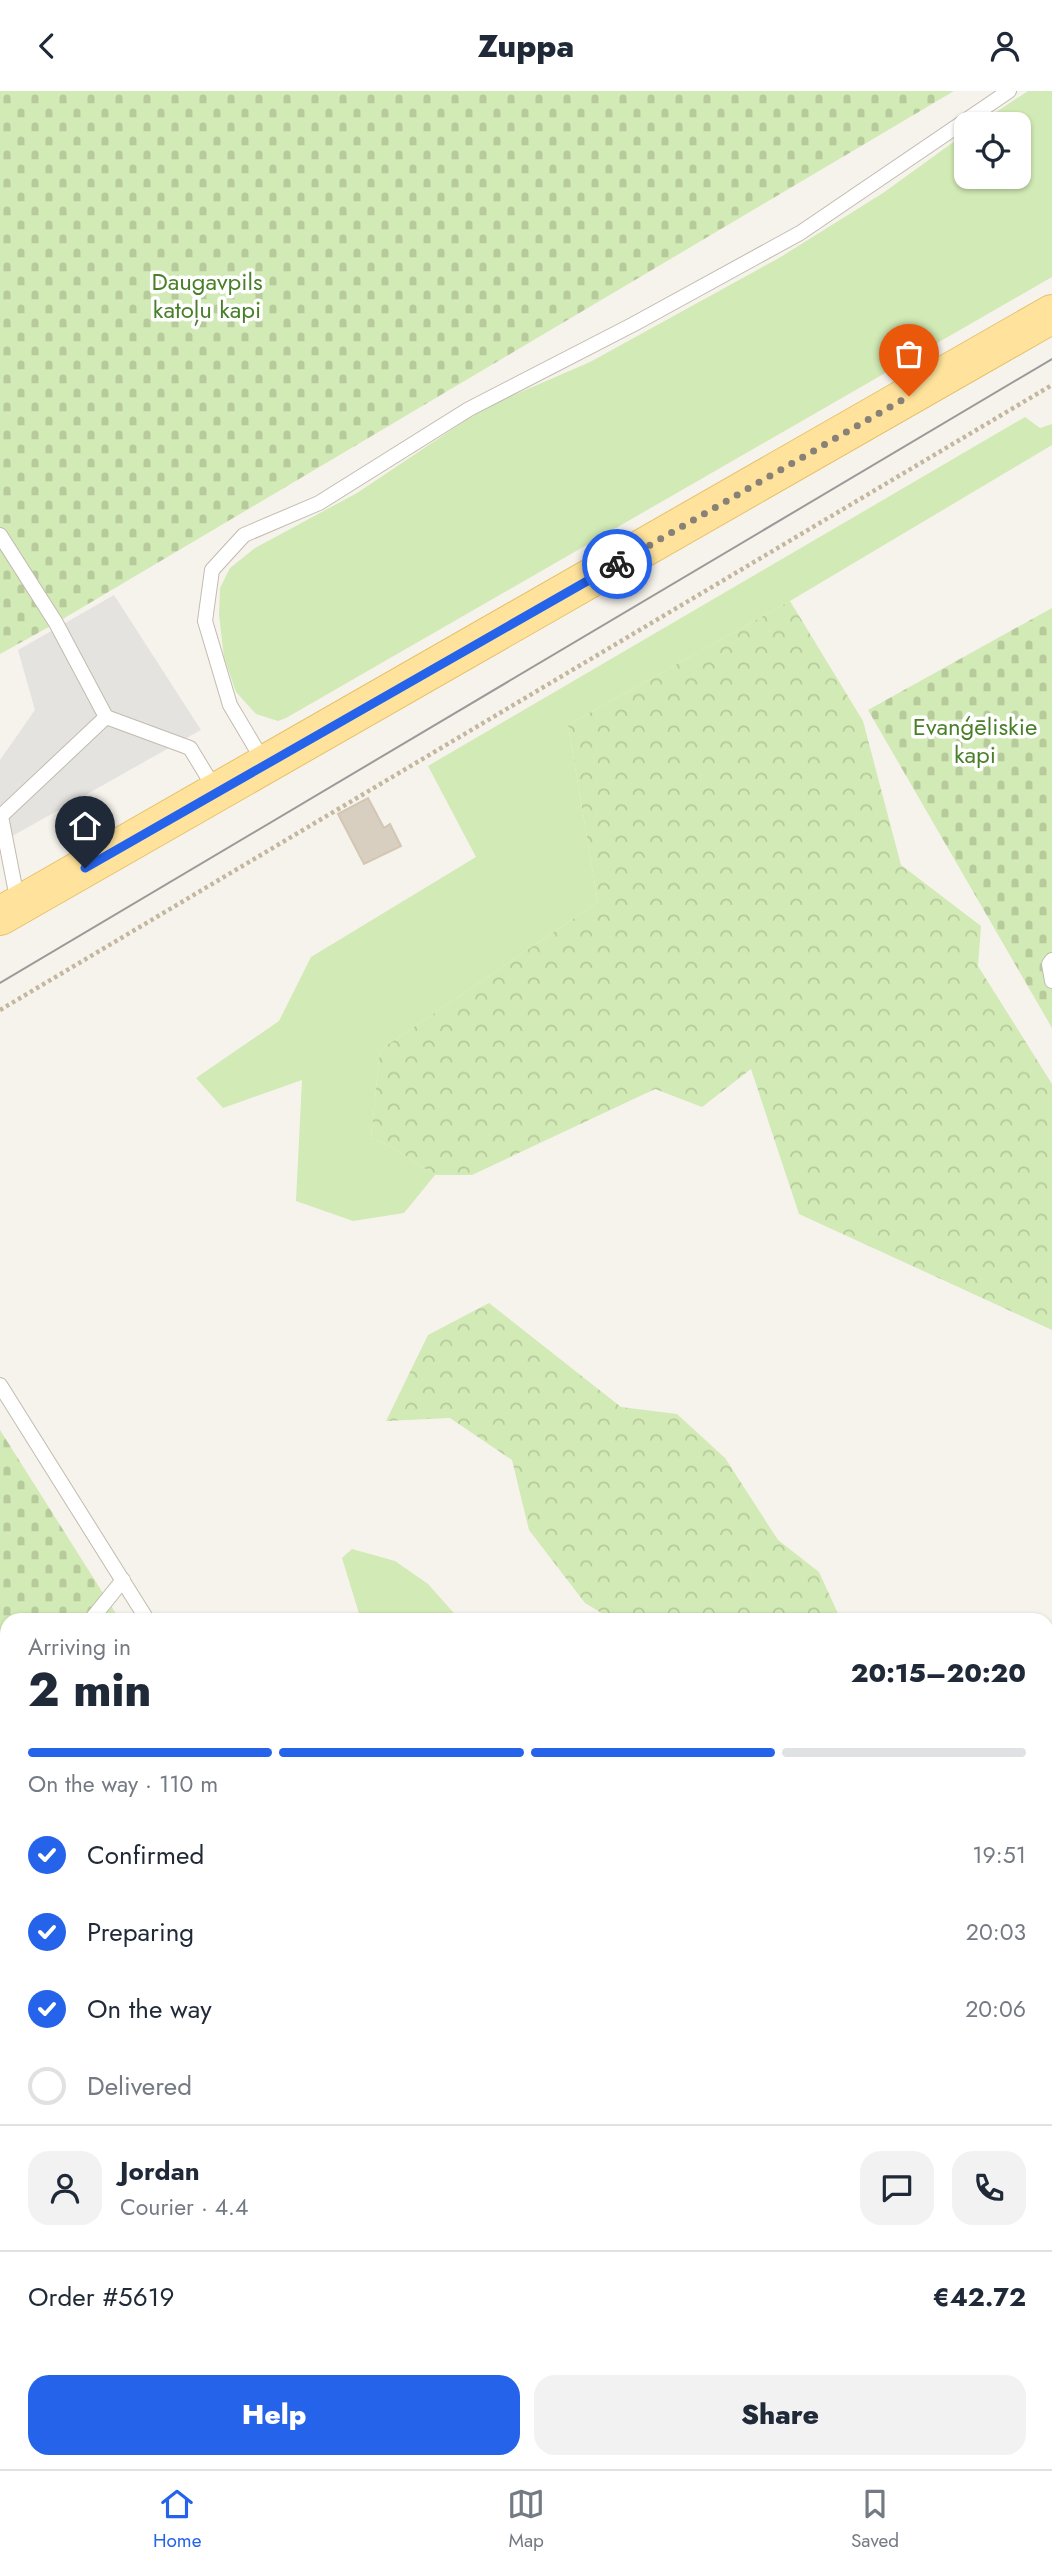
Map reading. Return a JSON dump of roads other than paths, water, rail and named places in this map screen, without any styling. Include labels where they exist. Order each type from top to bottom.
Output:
[{"type":"main road","points":[[9,911],[1052,314]]},
{"type":"lane","points":[[266,765],[230,705],[205,621],[212,570],[244,535],[319,503],[469,409],[634,324],[800,233],[1009,91]]},
{"type":"lane","points":[[0,535],[56,623],[106,717],[190,748],[218,793]]},
{"type":"lane","points":[[9,911],[1,815],[106,717]]},
{"type":"lane","points":[[1052,960],[1049,964],[1052,981]]},
{"type":"lane","points":[[0,1385],[143,1613]]},
{"type":"lane","points":[[96,1613],[123,1580]]},
{"type":"tram line","points":[[0,983],[1052,359]]},
{"type":"park label","name":"Daugavpils katoļu kapi","points":[[207,296]]},
{"type":"park label","name":"Evanģēliskie kapi","points":[[975,741]]}]
